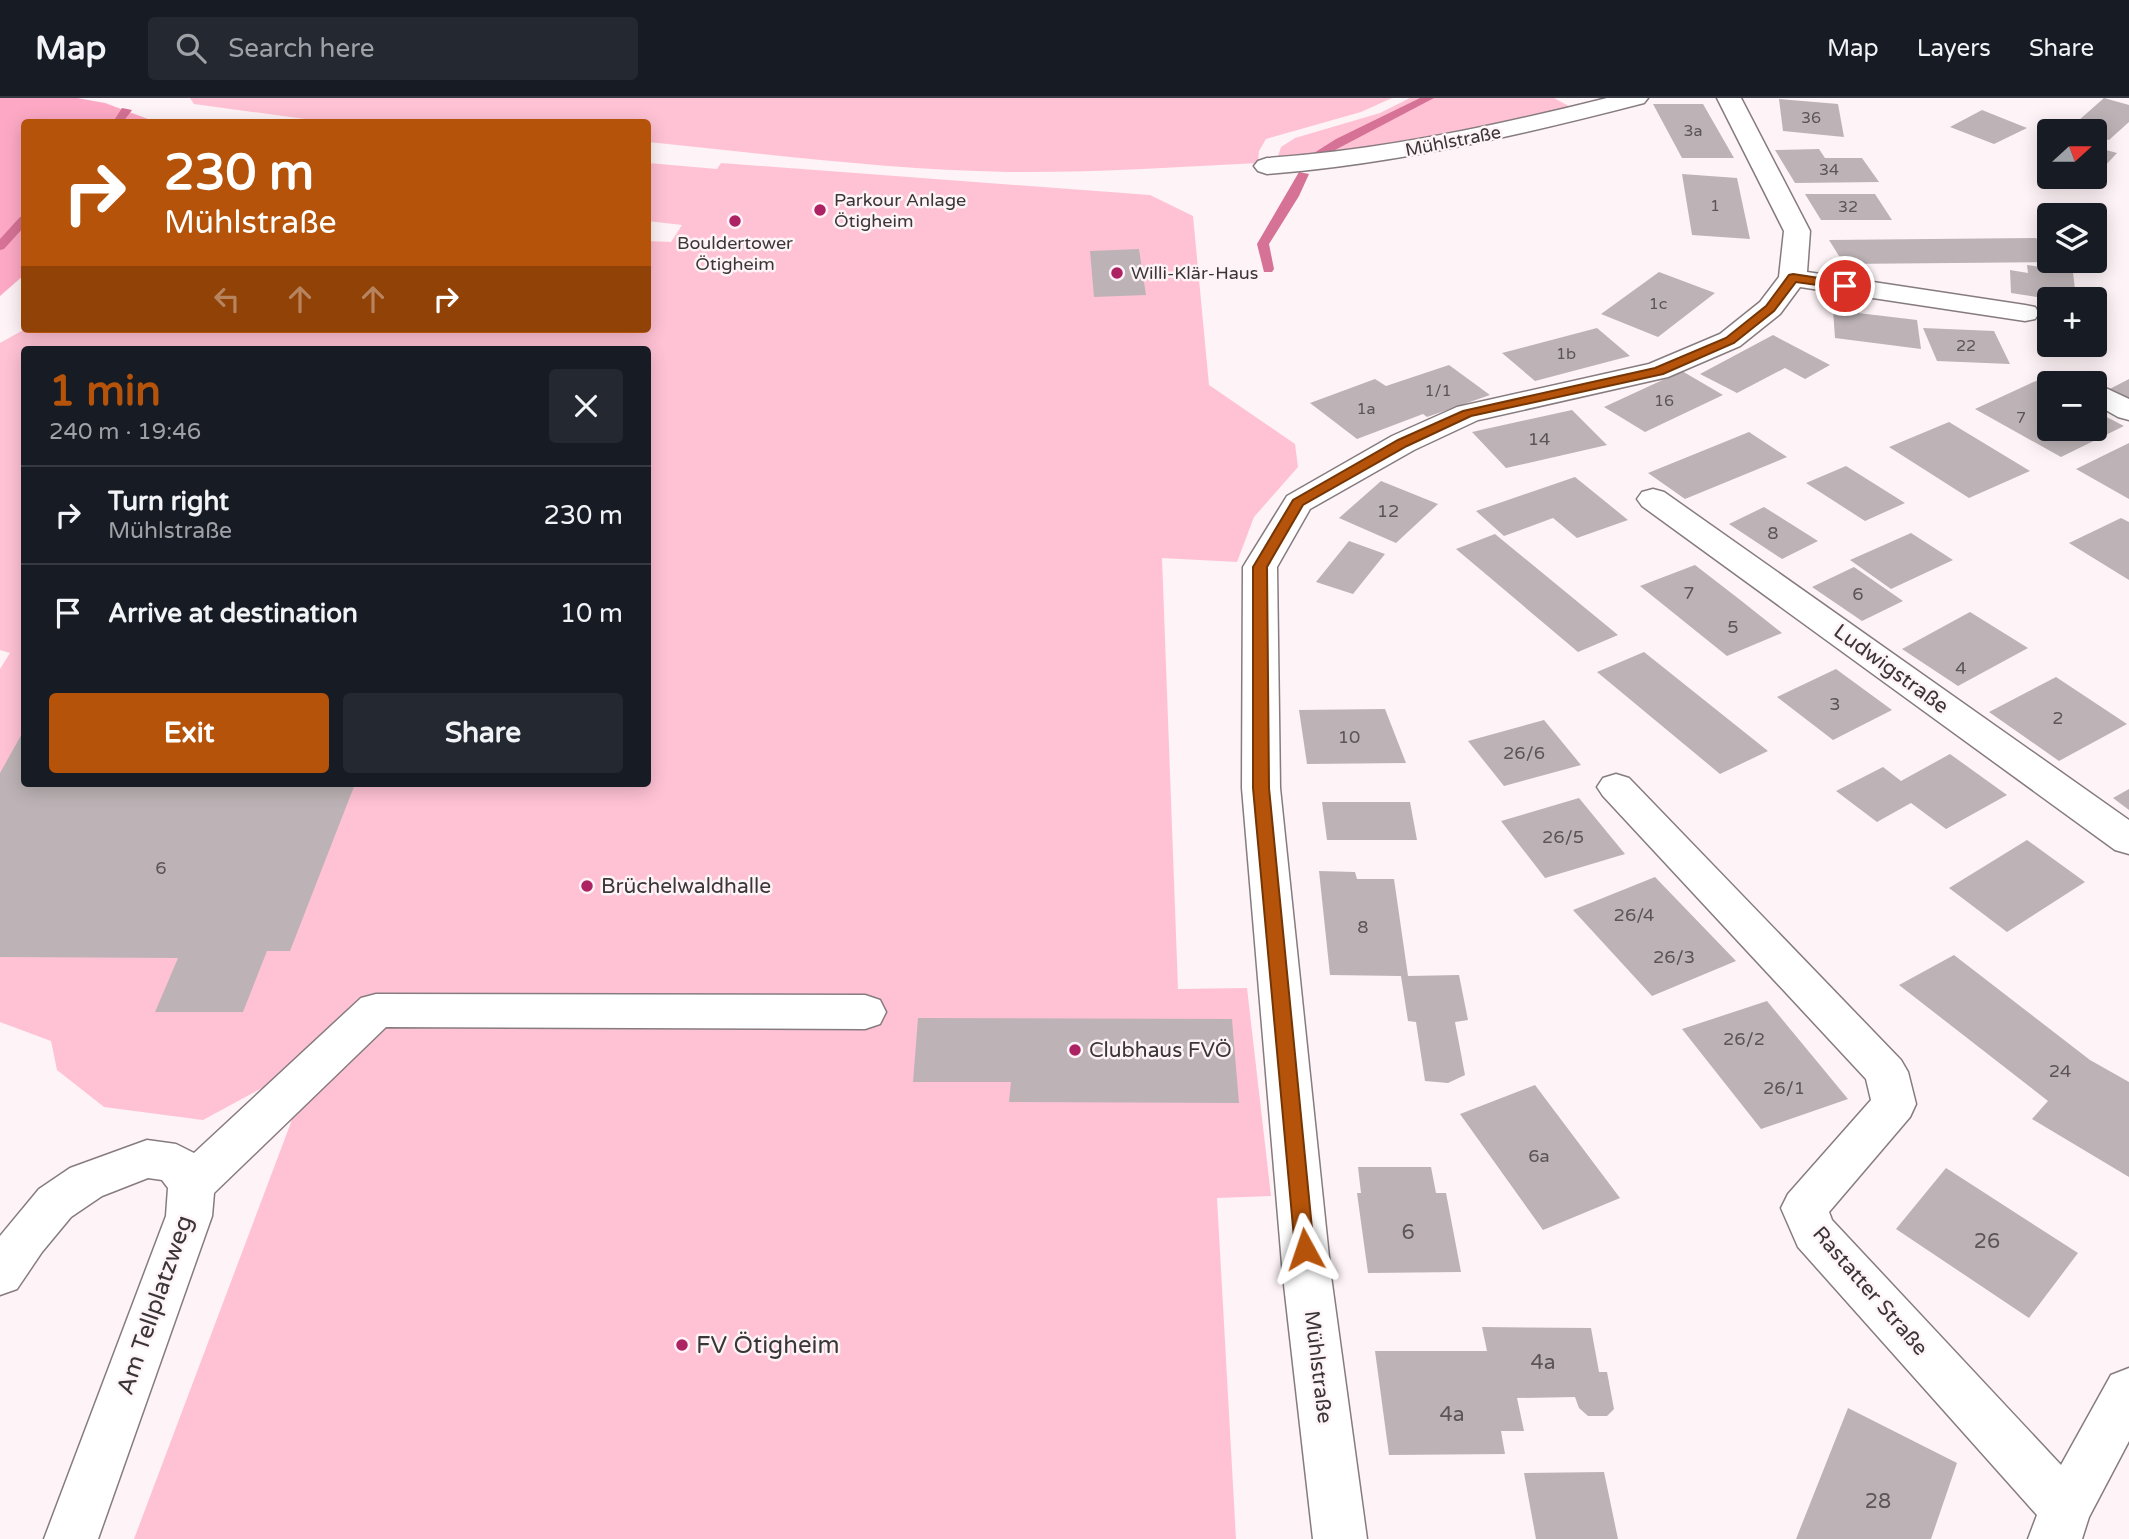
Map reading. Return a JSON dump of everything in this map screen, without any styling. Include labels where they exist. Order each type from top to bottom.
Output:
[{"type":"street","name":"Mühlstraße","points":[[1267,166],[1329,163],[1467,141],[1636,98]]},
{"type":"street","points":[[1729,98],[1797,231],[1793,278],[2025,313]]},
{"type":"street","name":"Mühlstraße","points":[[1340,1539],[1307,1276],[1261,788],[1260,567],[1297,502],[1403,443],[1468,413],[1658,371],[1730,341],[1770,308],[1793,278]]},
{"type":"street","points":[[2107,399],[2129,411]]},
{"type":"street","name":"Ludwigstraße","points":[[1653,499],[2129,840]]},
{"type":"street","name":"Rastatter Straße","points":[[1616,787],[1886,1072],[1894,1104],[1804,1208],[1815,1233],[2060,1523],[2129,1391]]},
{"type":"street","points":[[191,1185],[376,1010],[864,1012]]},
{"type":"street","name":"Am Tellplatzweg","points":[[0,1274],[25,1238],[55,1203],[86,1182],[147,1159],[176,1163],[191,1185],[189,1216],[71,1539]]},
{"type":"shaded area","points":[[0,98],[77,98],[105,103],[148,119],[21,119],[21,278],[0,296]]},
{"type":"shaded area","points":[[190,98],[1392,98],[1361,112],[1266,139],[1259,151],[1258,163],[1039,172],[963,171],[873,165],[651,142],[651,119],[305,119],[194,104]]},
{"type":"shaded area","points":[[1410,98],[1554,98],[1574,109],[1488,133],[1276,162],[1281,147],[1295,138],[1380,113]]},
{"type":"shaded area","name":"Brüchelwaldhalle","points":[[651,163],[717,169],[721,163],[1150,195],[1193,216],[1209,385],[1295,444],[1298,467],[1254,517],[1237,562],[1162,558],[1178,989],[1247,988],[1271,1196],[1217,1198],[1236,1539],[134,1539],[293,1117],[282,1077],[203,1120],[104,1107],[57,1070],[51,1041],[0,1022],[0,669],[10,653],[0,650],[0,343],[21,331],[651,333],[651,241],[671,242],[682,225],[651,221]]},
{"type":"building","points":[[2104,98],[2129,105],[2129,122],[2109,140],[2107,119],[2080,119]]},
{"type":"building","points":[[1779,99],[1838,104],[1844,137],[1783,131]]},
{"type":"building","points":[[1653,104],[1703,104],[1734,158],[1682,158]]},
{"type":"building","points":[[1982,110],[2027,128],[1994,144],[1950,127]]},
{"type":"building","points":[[1819,149],[1825,158],[1862,158],[1879,182],[1795,183],[1775,150]]},
{"type":"building","points":[[2107,150],[2117,153],[2107,164]]},
{"type":"building","points":[[1682,174],[1737,178],[1750,239],[1692,235]]},
{"type":"building","points":[[1805,194],[1875,194],[1892,220],[1821,220]]},
{"type":"building","points":[[2036,238],[2037,262],[1844,264],[1829,240]]},
{"type":"building","name":"Willi-Klär-Haus","points":[[1139,249],[1146,295],[1094,297],[1090,251]]},
{"type":"building","points":[[2027,265],[2037,267],[2037,273],[2073,273],[2075,287],[2037,287],[2037,297],[2011,293],[2010,270],[2028,273]]},
{"type":"building","points":[[1659,272],[1715,293],[1658,337],[1601,314]]},
{"type":"building","points":[[1833,310],[1917,320],[1921,349],[1835,338]]},
{"type":"building","points":[[1597,328],[1630,356],[1535,381],[1502,353]]},
{"type":"building","points":[[1923,328],[1994,331],[2010,364],[1937,361]]},
{"type":"building","points":[[1773,335],[1830,365],[1805,379],[1785,368],[1737,393],[1700,374]]},
{"type":"building","points":[[1449,365],[1490,395],[1427,417],[1423,414],[1357,439],[1310,403],[1375,379],[1386,386]]},
{"type":"building","points":[[1682,371],[1723,395],[1645,432],[1604,407]]},
{"type":"building","points":[[2129,379],[2129,407],[2107,396],[2107,390]]},
{"type":"building","points":[[2037,380],[2037,441],[2094,441],[2061,457],[1975,409]]},
{"type":"building","points":[[1572,410],[1607,445],[1506,468],[1472,432]]},
{"type":"building","points":[[2107,417],[2124,426],[2107,434]]},
{"type":"building","points":[[1949,422],[2030,471],[1969,498],[1889,447]]},
{"type":"building","points":[[1749,432],[1787,457],[1685,499],[1648,473]]},
{"type":"building","points":[[2129,443],[2129,499],[2076,469]]},
{"type":"building","points":[[1846,466],[1905,503],[1865,521],[1806,483]]},
{"type":"building","points":[[1575,477],[1628,520],[1577,538],[1553,518],[1504,536],[1476,511]]},
{"type":"building","points":[[1381,481],[1438,504],[1396,543],[1339,518]]},
{"type":"building","points":[[1764,507],[1818,541],[1782,559],[1729,524]]},
{"type":"building","points":[[2121,518],[2129,522],[2129,580],[2069,543]]},
{"type":"building","points":[[1911,533],[1953,560],[1891,589],[1850,560]]},
{"type":"building","points":[[1495,534],[1618,635],[1578,652],[1456,549]]},
{"type":"building","points":[[1349,541],[1385,554],[1353,594],[1316,582]]},
{"type":"building","points":[[1695,565],[1782,633],[1727,656],[1640,586]]},
{"type":"building","points":[[1854,567],[1903,601],[1862,621],[1812,587]]},
{"type":"building","points":[[1970,612],[2028,648],[1958,686],[1902,649]]},
{"type":"building","points":[[1644,652],[1768,751],[1720,774],[1597,672]]},
{"type":"building","points":[[1836,669],[1892,710],[1833,740],[1777,697]]},
{"type":"building","points":[[2056,677],[2127,724],[2059,761],[1989,712]]},
{"type":"building","points":[[1385,709],[1406,763],[1307,764],[1299,710]]},
{"type":"building","points":[[1544,720],[1581,765],[1504,786],[1468,741]]},
{"type":"building","points":[[21,735],[21,787],[354,787],[290,951],[267,951],[243,1012],[155,1012],[178,958],[0,957],[0,773]]},
{"type":"building","points":[[1950,754],[2007,795],[1946,829],[1911,803],[1877,822],[1836,791],[1883,767],[1901,781]]},
{"type":"building","points":[[2129,789],[2129,810],[2113,798]]},
{"type":"building","points":[[1579,798],[1625,854],[1545,878],[1501,821]]},
{"type":"building","points":[[1322,802],[1410,802],[1417,840],[1327,840]]},
{"type":"building","points":[[2027,840],[2085,882],[2007,932],[1949,888]]},
{"type":"building","points":[[1319,871],[1355,872],[1357,879],[1394,879],[1408,976],[1459,975],[1468,1020],[1455,1022],[1465,1075],[1448,1083],[1425,1081],[1416,1022],[1408,1021],[1401,976],[1330,975]]},
{"type":"building","points":[[1655,877],[1736,961],[1652,996],[1573,910]]},
{"type":"building","points":[[1954,955],[2090,1060],[2129,1082],[2129,1177],[2032,1119],[2048,1101],[1899,985]]},
{"type":"building","points":[[1767,1001],[1848,1099],[1761,1129],[1682,1029]]},
{"type":"building","name":"Clubhaus FVÖ","points":[[918,1018],[1232,1019],[1239,1103],[1009,1102],[1011,1082],[913,1082]]},
{"type":"building","points":[[1535,1085],[1620,1198],[1543,1230],[1460,1114]]},
{"type":"building","points":[[1358,1167],[1431,1167],[1436,1193],[1446,1193],[1461,1272],[1368,1273],[1357,1193],[1361,1193]]},
{"type":"building","points":[[1946,1168],[2078,1253],[2029,1318],[1896,1229]]},
{"type":"building","points":[[1482,1327],[1591,1328],[1599,1372],[1607,1372],[1614,1409],[1607,1416],[1588,1416],[1579,1408],[1575,1397],[1517,1398],[1524,1431],[1501,1431],[1505,1454],[1389,1455],[1375,1351],[1487,1351]]},
{"type":"building","points":[[1848,1408],[1957,1463],[1931,1539],[1796,1539]]},
{"type":"building","points":[[1604,1472],[1618,1539],[1536,1539],[1524,1473]]},
{"type":"waterway","points":[[1312,158],[1340,141],[1429,98]]},
{"type":"waterway","points":[[120,119],[126,110]]},
{"type":"waterway","points":[[1268,269],[1263,244],[1293,196],[1303,174]]},
{"type":"waterway","points":[[0,246],[21,223]]},
{"type":"place","name":"Parkour Anlage Ötigheim","points":[[820,210]]},
{"type":"place","name":"Bouldertower Ötigheim","points":[[735,221]]},
{"type":"place","name":"Willi-Klär-Haus","points":[[1117,273]]},
{"type":"place","name":"Brüchelwaldhalle","points":[[587,886]]},
{"type":"place","name":"Clubhaus FVÖ","points":[[1075,1050]]},
{"type":"place","name":"FV Ötigheim","points":[[682,1345]]},
{"type":"route","points":[[1305,1249],[1261,788],[1260,567],[1297,502],[1403,443],[1468,413],[1658,371],[1730,341],[1770,308],[1793,278],[1845,286]]}]
